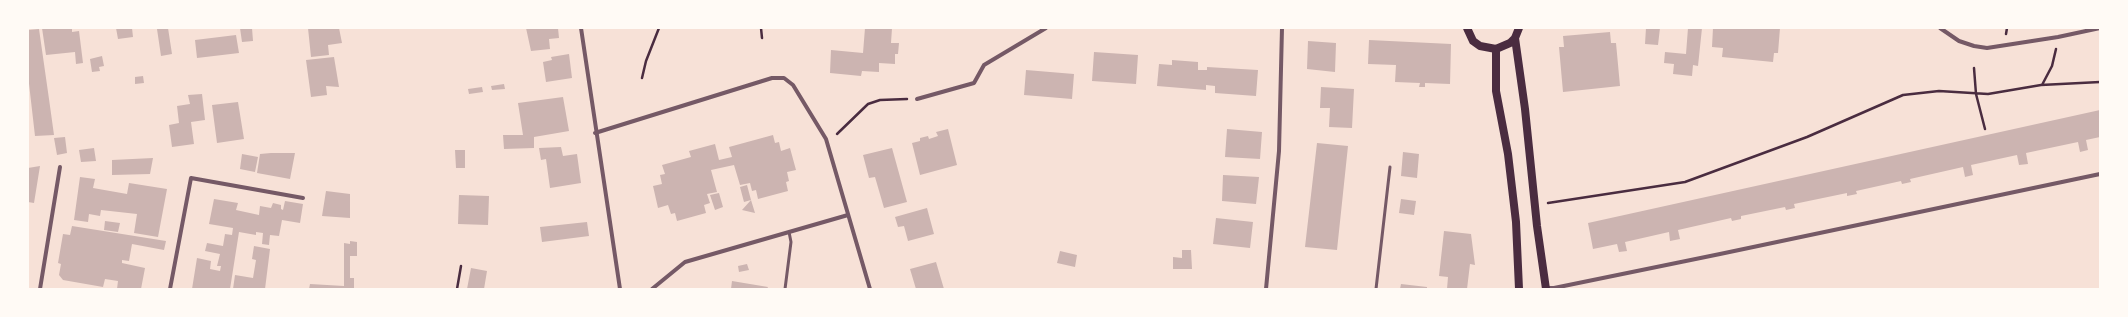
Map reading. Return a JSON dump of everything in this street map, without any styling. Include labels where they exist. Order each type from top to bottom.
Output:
[{"type":"main road","points":[[1467,28],[1473,40],[1480,46],[1496,49],[1504,47],[1515,38],[1519,28]]},
{"type":"main road","points":[[1515,38],[1525,109],[1546,289]]},
{"type":"main road","points":[[1496,49],[1496,91],[1508,154],[1516,222],[1519,289]]},
{"type":"street","points":[[581,28],[595,132],[620,289]]},
{"type":"street","points":[[917,99],[974,83],[984,65],[1046,28]]},
{"type":"street","points":[[1266,289],[1279,151],[1282,28]]},
{"type":"street","points":[[1940,28],[1960,41],[1974,46],[1987,48],[2058,37],[2100,28]]},
{"type":"street","points":[[595,132],[776,78],[784,78],[793,85],[826,139],[870,289]]},
{"type":"street","points":[[40,289],[60,167]]},
{"type":"street","points":[[1546,289],[2100,174]]},
{"type":"street","points":[[170,289],[191,178],[303,198]]},
{"type":"street","points":[[652,289],[685,262],[848,215]]},
{"type":"lane","points":[[1376,289],[1390,167]]},
{"type":"lane","points":[[785,289],[792,242],[789,232]]},
{"type":"path","points":[[642,78],[646,61],[659,28]]},
{"type":"path","points":[[761,28],[762,38]]},
{"type":"path","points":[[2041,85],[2052,66],[2058,37]]},
{"type":"path","points":[[1974,68],[1976,94],[1984,129]]},
{"type":"path","points":[[1535,205],[1685,182],[1807,137],[1903,95],[1940,91],[1988,94],[2041,85],[2100,82]]},
{"type":"path","points":[[826,139],[837,134],[868,104],[880,100],[917,99]]},
{"type":"path","points":[[457,289],[461,266]]},
{"type":"building","points":[[42,28],[72,28],[72,32],[79,31],[83,63],[76,64],[75,52],[46,55]]},
{"type":"building","points":[[116,28],[132,28],[133,37],[118,39]]},
{"type":"building","points":[[168,28],[172,54],[161,56],[157,29]]},
{"type":"building","points":[[240,28],[252,28],[253,41],[242,42]]},
{"type":"building","points":[[308,28],[339,28],[342,43],[328,45],[329,55],[311,57]]},
{"type":"building","points":[[526,28],[558,28],[559,38],[549,39],[550,49],[531,51]]},
{"type":"building","points":[[865,28],[892,28],[891,43],[899,43],[898,54],[895,54],[895,64],[879,63],[879,72],[862,71],[861,76],[830,73],[831,50],[863,53]]},
{"type":"building","points":[[1646,28],[1660,28],[1658,45],[1645,44]]},
{"type":"building","points":[[1688,28],[1702,28],[1698,66],[1693,65],[1692,76],[1673,74],[1674,64],[1664,63],[1665,52],[1686,54]]},
{"type":"building","points":[[1713,28],[1780,28],[1778,53],[1774,53],[1773,62],[1722,57],[1723,48],[1712,47]]},
{"type":"building","points":[[39,29],[54,135],[35,136],[28,75],[28,30]]},
{"type":"building","points":[[1610,32],[1611,43],[1616,43],[1620,86],[1563,92],[1559,47],[1564,47],[1563,36]]},
{"type":"building","points":[[236,35],[239,53],[197,58],[195,40]]},
{"type":"building","points":[[1369,40],[1451,44],[1450,84],[1425,83],[1425,87],[1419,87],[1420,83],[1395,82],[1396,65],[1368,64]]},
{"type":"building","points":[[1308,41],[1336,43],[1335,72],[1307,69]]},
{"type":"building","points":[[1094,52],[1138,55],[1136,84],[1092,81]]},
{"type":"building","points":[[569,54],[572,78],[546,82],[543,62],[552,60],[551,57]]},
{"type":"building","points":[[102,56],[104,66],[99,67],[100,71],[92,72],[90,59]]},
{"type":"building","points":[[334,57],[339,87],[326,86],[327,95],[311,97],[306,60]]},
{"type":"building","points":[[1172,60],[1198,62],[1198,70],[1207,70],[1207,67],[1258,70],[1256,96],[1215,93],[1215,86],[1206,85],[1206,90],[1157,86],[1159,64],[1172,65]]},
{"type":"building","points":[[1026,70],[1074,74],[1072,99],[1024,95]]},
{"type":"building","points":[[143,76],[144,83],[135,84],[135,77]]},
{"type":"building","points":[[504,84],[505,89],[492,90],[491,86]]},
{"type":"building","points":[[482,87],[483,92],[469,94],[468,89]]},
{"type":"building","points":[[1321,87],[1354,89],[1352,128],[1329,127],[1330,108],[1320,108]]},
{"type":"building","points":[[202,94],[205,120],[191,122],[194,144],[172,147],[169,125],[179,123],[177,106],[190,104],[188,95]]},
{"type":"building","points":[[563,97],[569,131],[534,137],[534,148],[504,149],[503,135],[523,135],[518,103]]},
{"type":"building","points":[[238,102],[244,139],[217,143],[212,105]]},
{"type":"building","points":[[2100,110],[2100,137],[2086,140],[2088,150],[2080,152],[2078,142],[2026,153],[2028,164],[2019,165],[2017,155],[1971,165],[1973,175],[1965,177],[1963,167],[1910,179],[1911,182],[1902,184],[1901,181],[1856,191],[1857,194],[1847,196],[1847,193],[1794,204],[1795,208],[1786,210],[1785,207],[1741,216],[1741,219],[1732,221],[1731,218],[1678,230],[1680,239],[1670,241],[1669,232],[1625,242],[1627,251],[1619,252],[1617,244],[1593,249],[1588,223]]},
{"type":"building","points":[[948,129],[957,165],[920,175],[912,143],[920,141],[920,138],[928,136],[929,139],[938,136],[936,132]]},
{"type":"building","points":[[1227,129],[1262,132],[1260,159],[1225,157]]},
{"type":"building","points":[[773,135],[775,143],[779,142],[781,151],[790,148],[796,170],[787,172],[789,181],[786,182],[788,191],[758,199],[756,190],[752,191],[750,183],[740,185],[734,165],[711,170],[717,192],[707,194],[710,203],[704,205],[706,213],[677,221],[675,213],[671,214],[668,205],[658,208],[653,186],[662,184],[660,175],[665,174],[662,165],[691,157],[689,151],[715,144],[719,160],[732,157],[729,147]]},
{"type":"building","points":[[65,137],[67,153],[57,155],[54,138]]},
{"type":"building","points":[[1317,143],[1348,146],[1337,250],[1305,247]]},
{"type":"building","points":[[561,147],[563,156],[577,154],[581,183],[550,188],[546,159],[541,160],[539,148]]},
{"type":"building","points":[[94,148],[96,161],[81,162],[79,150]]},
{"type":"building","points":[[892,148],[907,202],[884,208],[875,177],[869,178],[863,155]]},
{"type":"building","points":[[455,150],[465,150],[465,168],[456,168]]},
{"type":"building","points":[[1403,152],[1419,154],[1417,178],[1401,176]]},
{"type":"building","points":[[295,153],[290,179],[257,173],[260,154]]},
{"type":"building","points":[[242,154],[258,157],[255,172],[240,169]]},
{"type":"building","points":[[153,158],[150,174],[112,175],[112,160]]},
{"type":"building","points":[[40,166],[34,203],[28,202],[28,168]]},
{"type":"building","points":[[1223,175],[1259,177],[1256,204],[1222,201]]},
{"type":"building","points":[[80,177],[95,179],[93,188],[127,194],[129,183],[167,189],[158,237],[134,233],[137,214],[101,210],[100,216],[89,214],[88,222],[74,220]]},
{"type":"building","points":[[747,185],[751,200],[744,202],[740,187]]},
{"type":"building","points":[[326,191],[350,194],[350,218],[322,216]]},
{"type":"building","points":[[719,193],[723,207],[715,210],[710,195]]},
{"type":"building","points":[[459,195],[489,196],[488,225],[458,224]]},
{"type":"building","points":[[214,199],[238,203],[236,210],[259,215],[260,206],[271,208],[273,203],[281,205],[281,209],[283,210],[285,201],[303,204],[300,223],[282,220],[279,236],[270,235],[269,245],[262,244],[263,233],[256,232],[256,235],[239,232],[230,289],[192,289],[197,258],[211,261],[210,269],[220,271],[221,266],[217,266],[220,254],[205,251],[207,243],[223,246],[225,234],[232,235],[233,228],[209,224]]},
{"type":"building","points":[[1401,199],[1416,201],[1414,215],[1399,213]]},
{"type":"building","points":[[751,200],[755,213],[742,210]]},
{"type":"building","points":[[927,208],[934,234],[908,241],[904,226],[898,227],[895,217]]},
{"type":"building","points":[[1216,218],[1253,222],[1250,248],[1213,244]]},
{"type":"building","points":[[105,221],[120,223],[118,232],[104,230]]},
{"type":"building","points":[[587,222],[589,236],[542,242],[540,227]]},
{"type":"building","points":[[72,226],[166,241],[164,250],[132,244],[129,261],[122,260],[122,263],[145,268],[141,289],[117,289],[118,281],[105,279],[103,287],[63,280],[59,275],[61,264],[58,263],[63,234],[70,235]]},
{"type":"building","points":[[1444,231],[1471,234],[1475,265],[1470,264],[1467,289],[1447,289],[1448,277],[1439,276]]},
{"type":"building","points":[[350,241],[357,242],[357,256],[350,256],[350,278],[354,278],[354,288],[309,289],[310,284],[344,286],[344,243],[350,244]]},
{"type":"building","points":[[254,246],[270,249],[265,289],[233,289],[235,275],[253,278],[256,260],[252,259]]},
{"type":"building","points":[[1182,250],[1191,250],[1192,269],[1173,269],[1173,257],[1182,258]]},
{"type":"building","points":[[1060,251],[1077,255],[1075,267],[1057,263]]},
{"type":"building","points":[[936,262],[944,289],[916,289],[910,269]]},
{"type":"building","points":[[747,264],[749,270],[739,272],[738,266]]},
{"type":"building","points":[[471,268],[487,271],[484,289],[467,289]]},
{"type":"building","points":[[732,281],[768,287],[767,289],[731,289]]},
{"type":"building","points":[[1401,284],[1427,287],[1427,289],[1400,289]]}]
